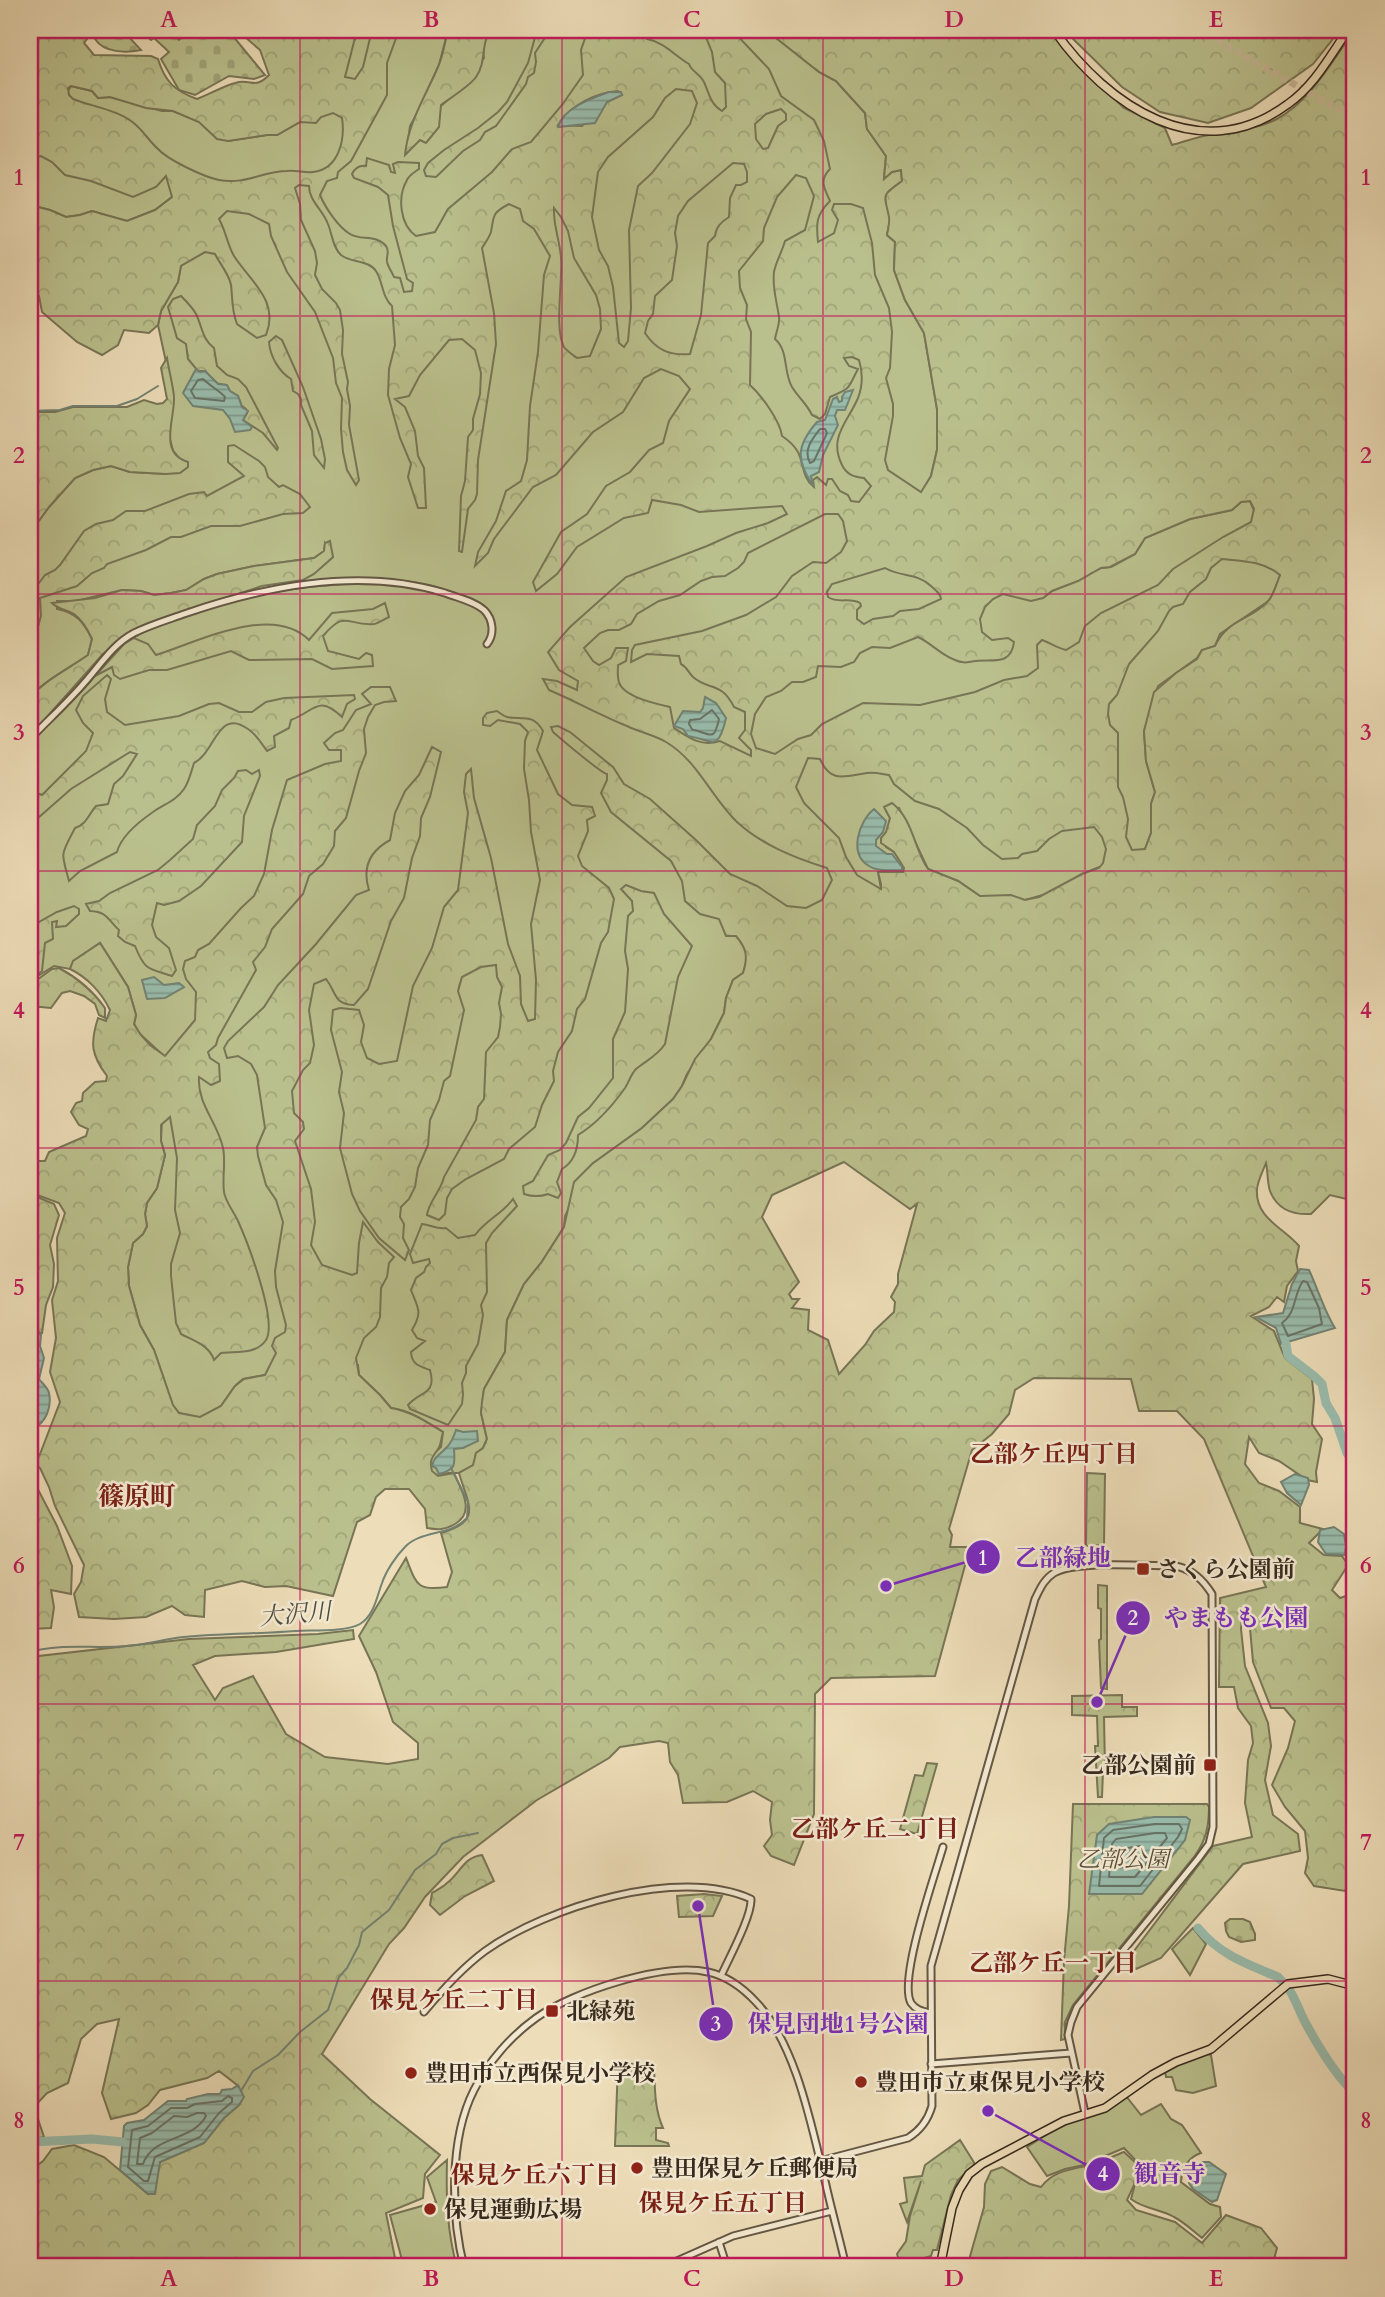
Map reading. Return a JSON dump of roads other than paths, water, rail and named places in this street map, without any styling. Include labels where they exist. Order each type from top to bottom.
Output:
[{"type":"main road","points":[[1054,30],[1098,80],[1140,113],[1176,127],[1211,131],[1230,130],[1251,124],[1289,104],[1308,86],[1348,30]]},
{"type":"main road","points":[[940,2267],[952,2208],[959,2190],[969,2174],[982,2164],[1065,2121],[1105,2108],[1152,2075],[1176,2062],[1211,2049],[1285,1985],[1328,1979],[1355,1986]]},
{"type":"street","points":[[30,739],[84,684],[109,653],[133,633],[234,598],[298,586],[339,582],[410,584],[469,601],[481,608],[491,622],[493,634],[487,644]]},
{"type":"street","points":[[820,2161],[899,2142],[916,2133],[927,2120],[932,2105],[931,1966],[1035,1599],[1041,1586],[1054,1573],[1077,1566],[1182,1568],[1199,1577],[1212,1594],[1213,1828],[1209,1844],[1198,1859],[1077,2007],[1070,2022],[1068,2035],[1085,2113]]},
{"type":"street","points":[[930,2013],[920,2011],[911,2003],[908,1981],[911,1959],[943,1847]]},
{"type":"street","points":[[425,2011],[461,1971],[485,1951],[514,1933],[563,1912],[622,1894],[662,1888],[714,1888],[751,1899],[746,1920],[721,1976]]},
{"type":"street","points":[[464,2267],[457,2235],[454,2198],[460,2133],[474,2090],[502,2050],[537,2017],[588,1992],[622,1981],[666,1972],[696,1970],[721,1976],[739,1986],[759,2005],[783,2045],[805,2101],[846,2267]]},
{"type":"street","points":[[931,2064],[1071,2053]]},
{"type":"street","points":[[663,2267],[719,2242],[757,2229],[832,2211]]},
{"type":"street","points":[[719,2242],[727,2267]]},
{"type":"water","points":[[609,92],[621,92],[622,95],[607,102],[595,123],[558,127],[572,109]]},
{"type":"water","points":[[196,369],[205,371],[218,384],[227,385],[230,391],[238,396],[242,407],[248,411],[243,420],[252,427],[250,430],[235,432],[223,410],[193,406],[183,393]]},
{"type":"water","points":[[853,390],[845,410],[837,410],[835,416],[838,425],[823,455],[819,472],[811,476],[813,486],[801,461],[805,438],[817,422],[825,420],[833,399],[837,397],[839,402],[842,401],[845,392]]},
{"type":"water","points":[[705,697],[716,703],[726,718],[720,736],[713,742],[688,736],[683,729],[674,726],[683,711],[700,712]]},
{"type":"water","points":[[874,809],[886,821],[883,832],[876,840],[876,846],[887,854],[892,854],[902,870],[873,868],[863,861],[859,854],[857,846],[860,829]]},
{"type":"water","points":[[154,977],[164,985],[179,983],[184,987],[165,998],[147,999],[142,980]]},
{"type":"water","points":[[1300,1269],[1309,1270],[1335,1328],[1281,1344],[1276,1328],[1256,1317],[1283,1313]]},
{"type":"water","points":[[37,1333],[41,1335],[40,1346],[44,1358],[39,1379],[48,1391],[50,1404],[45,1418],[34,1428],[36,1408],[30,1399],[30,1346]]},
{"type":"water","points":[[456,1430],[477,1431],[478,1441],[454,1449],[453,1466],[439,1474],[432,1466],[433,1463],[450,1443]]},
{"type":"water","points":[[1295,1474],[1308,1478],[1309,1485],[1301,1505],[1287,1493],[1281,1482]]},
{"type":"water","points":[[1334,1527],[1344,1534],[1345,1555],[1326,1554],[1318,1542],[1320,1530]]},
{"type":"water","points":[[1154,1817],[1186,1817],[1190,1820],[1185,1840],[1142,1894],[1089,1894],[1097,1835],[1109,1824]]},
{"type":"water","points":[[238,2085],[244,2097],[204,2143],[160,2162],[155,2194],[148,2194],[120,2170],[124,2126],[127,2123],[144,2120],[168,2101],[186,2101],[208,2094],[220,2094],[222,2090]]},
{"type":"water","points":[[1200,2162],[1209,2162],[1226,2174],[1217,2200],[1212,2202],[1189,2183],[1194,2167]]},
{"type":"waterway","points":[[30,411],[60,410],[73,406],[117,406],[137,399],[158,386]]},
{"type":"waterway","points":[[1286,1344],[1288,1356],[1322,1384],[1326,1403],[1335,1418],[1347,1453],[1355,1461]]},
{"type":"waterway","name":"大沢川","points":[[30,1652],[54,1648],[114,1647],[198,1636],[354,1627],[372,1611],[386,1574],[405,1547],[419,1538],[453,1528],[467,1518],[468,1502],[451,1468]]},
{"type":"waterway","points":[[241,2091],[253,2071],[278,2055],[300,2032],[328,2010],[339,1977],[359,1945],[362,1932],[389,1910],[415,1870],[436,1854],[442,1844],[453,1838],[478,1833]]},
{"type":"waterway","points":[[1198,1928],[1225,1952],[1278,1977],[1283,1982],[1327,2059],[1355,2093]]},
{"type":"waterway","points":[[30,2142],[92,2139],[123,2142]]},
{"type":"tunnel","points":[[1199,30],[1355,119]]},
{"type":"place","name":"さくら公園前","points":[[1143,1569]]},
{"type":"place","name":"乙部緑地","points":[[886,1586]]},
{"type":"place","name":"やまもも公園","points":[[1097,1702]]},
{"type":"place","name":"乙部公園前","points":[[1210,1765]]},
{"type":"place","name":"保見団地1号公園","points":[[698,1906]]},
{"type":"place","name":"北緑苑","points":[[552,2011]]},
{"type":"place","name":"豊田市立西保見小学校","points":[[411,2073]]},
{"type":"place","name":"豊田市立東保見小学校","points":[[861,2082]]},
{"type":"place","name":"観音寺","points":[[988,2111]]},
{"type":"place","name":"豊田保見ケ丘郵便局","points":[[637,2168]]},
{"type":"place","name":"保見運動広場","points":[[430,2209]]},
{"type":"district","name":"乙部ケ丘四丁目","points":[[1054,1454]]},
{"type":"district","name":"篠原町","points":[[137,1496]]},
{"type":"district","name":"乙部ケ丘二丁目","points":[[875,1829]]},
{"type":"district","name":"乙部ケ丘一丁目","points":[[1053,1963]]},
{"type":"district","name":"保見ケ丘二丁目","points":[[454,2000]]},
{"type":"district","name":"保見ケ丘六丁目","points":[[535,2175]]},
{"type":"district","name":"保見ケ丘五丁目","points":[[723,2203]]},
{"type":"park label","name":"乙部公園","points":[[1123,1859]]}]
